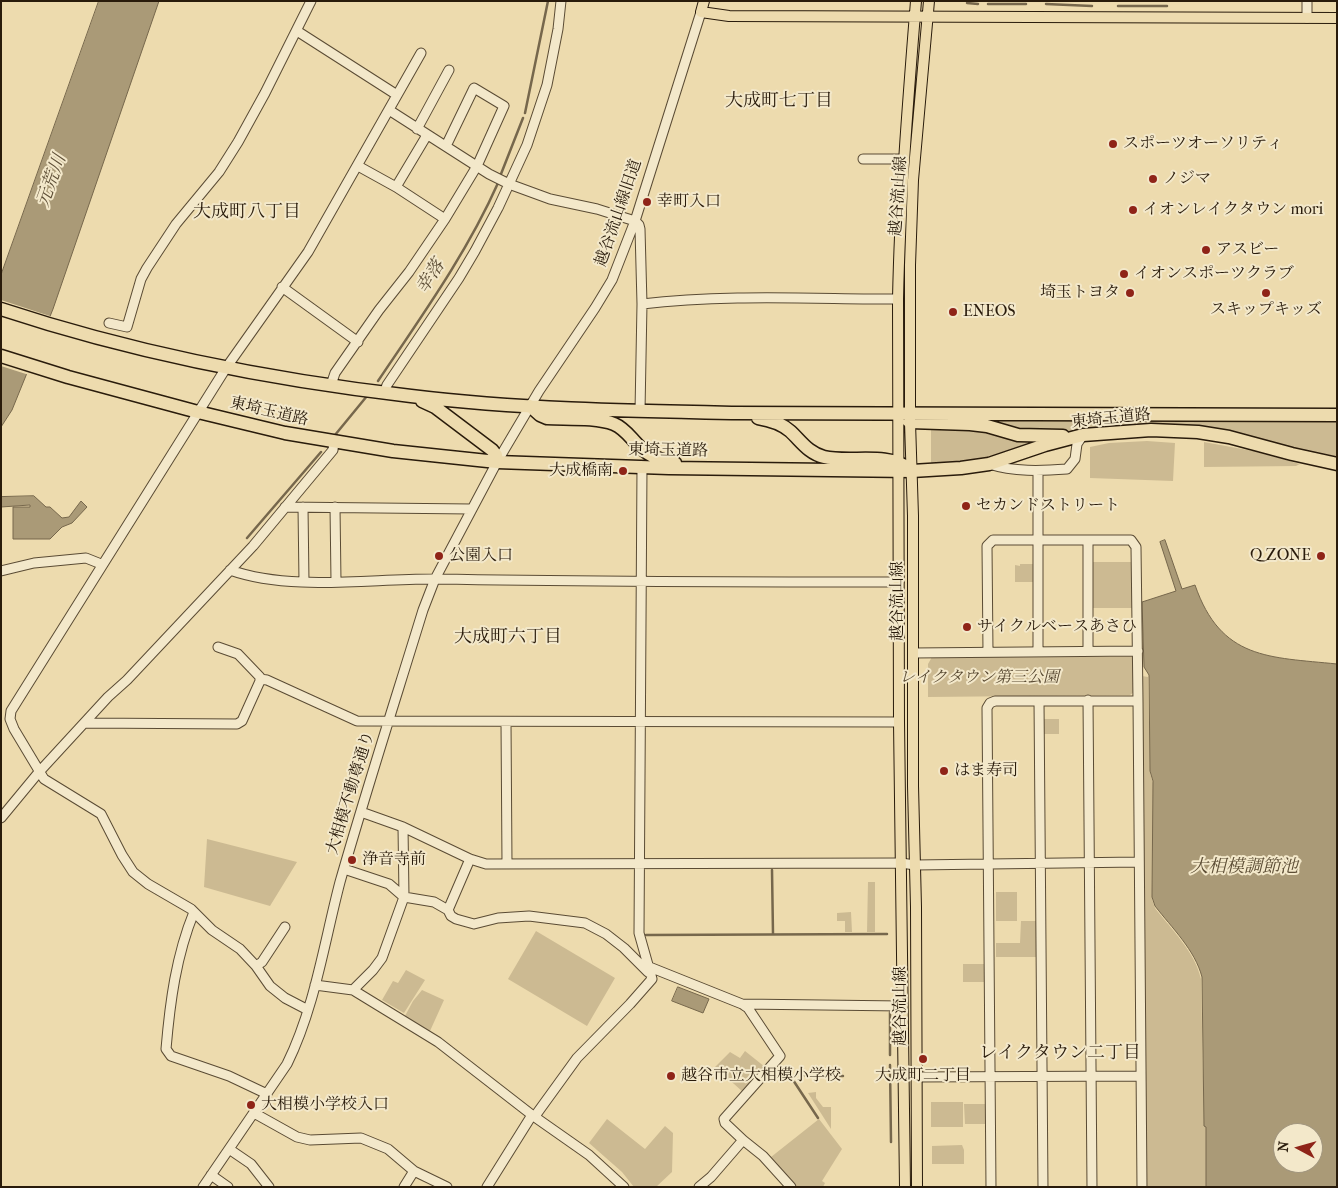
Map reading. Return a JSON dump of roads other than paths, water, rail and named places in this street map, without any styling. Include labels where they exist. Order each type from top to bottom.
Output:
[{"type":"highway","name":"東埼玉道路","points":[[1,309],[80,334],[164,356],[226,368],[412,397],[530,406],[732,413],[906,416],[1337,415]]},
{"type":"highway","name":"東埼玉道路","points":[[1,356],[68,377],[285,433],[393,451],[497,462],[706,468],[961,468],[989,464],[1045,445],[1083,436],[1150,430],[1198,432],[1244,440],[1292,454],[1337,464]]},
{"type":"highway","points":[[412,397],[435,407],[485,444],[496,455],[497,462]]},
{"type":"highway","points":[[530,406],[540,415],[547,418],[615,424],[628,433],[651,456],[706,468]]},
{"type":"highway","points":[[732,413],[770,420],[781,425],[791,431],[810,451],[821,457],[831,459],[865,459],[904,468]]},
{"type":"highway","points":[[906,416],[987,426],[1028,436],[1083,436]]},
{"type":"main road","points":[[704,1],[701,12],[729,16],[1337,18]]},
{"type":"main road","name":"越谷流山線","points":[[916,1],[899,235],[898,299],[906,416],[904,468],[913,653],[917,1187]]},
{"type":"main road","name":"越谷流山線","points":[[905,1187],[899,582],[913,180],[930,1]]},
{"type":"street","points":[[109,323],[128,327],[141,279],[147,268],[176,224],[219,172],[238,142],[312,1]]},
{"type":"street","points":[[384,393],[387,385],[471,258],[527,145],[548,85],[561,1]]},
{"type":"street","points":[[1307,1],[1307,18]]},
{"type":"street","name":"越谷流山線旧道","points":[[530,406],[612,280],[635,221],[701,12]]},
{"type":"street","points":[[297,31],[397,95]]},
{"type":"street","points":[[308,1010],[285,998],[270,986],[256,966],[240,949],[212,930],[194,912],[136,876],[122,855],[101,814],[44,779],[10,719],[11,711],[101,564],[226,368],[308,252],[421,53]]},
{"type":"street","points":[[417,129],[449,70]]},
{"type":"street","points":[[331,385],[335,373],[379,310],[409,272],[445,219],[477,166],[504,106],[474,88],[446,146]]},
{"type":"street","points":[[389,110],[509,184],[550,199],[597,209],[639,224],[642,304],[640,411]]},
{"type":"street","points":[[396,187],[427,134]]},
{"type":"street","points":[[863,159],[904,159]]},
{"type":"street","points":[[358,166],[396,187],[445,219]]},
{"type":"street","points":[[282,287],[358,342]]},
{"type":"street","points":[[642,304],[710,299],[898,299]]},
{"type":"street","name":"大相模不動尊通り","points":[[203,1187],[287,1064],[294,1050],[304,1026],[344,869],[423,610],[435,579],[471,509],[530,406]]},
{"type":"street","points":[[989,464],[1002,468],[1038,471],[1067,469],[1075,460],[1078,444],[1083,436]]},
{"type":"street","points":[[1,818],[39,772],[108,697],[127,680],[253,546],[333,450],[334,442]]},
{"type":"street","points":[[487,1187],[534,1115],[577,1058],[652,979],[639,934],[642,467]]},
{"type":"street","points":[[1038,471],[1038,651]]},
{"type":"street","points":[[286,507],[471,509]]},
{"type":"street","points":[[303,507],[304,582]]},
{"type":"street","points":[[335,507],[336,581]]},
{"type":"street","points":[[988,652],[987,546],[993,540],[1131,540],[1136,546],[1142,1187]]},
{"type":"street","points":[[1088,540],[1088,651]]},
{"type":"street","points":[[1,571],[34,563],[86,558],[101,564]]},
{"type":"street","points":[[230,570],[270,580],[304,582],[435,579],[640,582],[899,582]]},
{"type":"street","points":[[218,647],[238,654],[260,679],[267,680],[357,721],[900,722]]},
{"type":"street","points":[[913,653],[1138,651]]},
{"type":"street","points":[[85,723],[237,724],[242,721],[260,679]]},
{"type":"street","points":[[1088,700],[1092,1187]]},
{"type":"street","points":[[991,1187],[987,708],[990,703],[995,701],[1138,701]]},
{"type":"street","points":[[1039,701],[1042,1187]]},
{"type":"street","points":[[506,722],[506,864]]},
{"type":"street","points":[[361,812],[403,827],[482,864],[901,863],[915,865],[1138,862]]},
{"type":"street","points":[[353,990],[382,958],[404,897],[403,827]]},
{"type":"street","points":[[448,910],[470,859]]},
{"type":"street","points":[[344,869],[390,884],[404,897],[434,902],[448,910],[451,916],[456,919],[474,924],[498,918],[530,916],[585,923],[606,934],[624,948],[651,976]]},
{"type":"street","points":[[194,912],[184,936],[176,974],[170,1005],[166,1049],[171,1056],[229,1076],[267,1094]]},
{"type":"street","points":[[256,966],[262,962],[285,928]]},
{"type":"street","points":[[647,966],[748,1008],[780,1056],[724,1119],[724,1123],[764,1156],[791,1187]]},
{"type":"street","points":[[315,985],[353,990],[438,1042],[589,1155],[624,1187]]},
{"type":"street","points":[[742,1004],[902,1006]]},
{"type":"street","points":[[916,1077],[1140,1076]]},
{"type":"street","points":[[254,1113],[297,1137],[310,1140],[361,1138],[388,1149],[414,1171],[447,1187]]},
{"type":"street","points":[[699,1187],[711,1177],[743,1140]]},
{"type":"street","points":[[229,1149],[252,1164],[269,1187]]},
{"type":"street","points":[[404,1187],[414,1171]]},
{"type":"street","points":[[211,1175],[228,1187]]},
{"type":"water","name":"元荒川","points":[[99,1],[159,1],[53,309],[12,410],[1,427],[1,275]]},
{"type":"water","points":[[34,496],[62,518],[69,517],[81,501],[87,507],[72,523],[62,527],[50,539],[13,539],[13,507],[30,507],[30,505],[1,507],[1,497]]},
{"type":"water","name":"大相模調節池","points":[[1165,540],[1182,589],[1195,585],[1206,610],[1219,628],[1233,641],[1250,650],[1269,656],[1337,664],[1337,1187],[1206,1187],[1202,977],[1189,948],[1155,906],[1152,897],[1153,781],[1150,771],[1149,675],[1144,667],[1142,602],[1176,591],[1160,542]]},
{"type":"water","points":[[678,987],[709,999],[703,1013],[672,1001]]},
{"type":"waterway","name":"幸落","points":[[525,113],[548,1]]},
{"type":"waterway","points":[[967,3],[978,4]]},
{"type":"waterway","points":[[988,4],[1026,4]]},
{"type":"waterway","points":[[1046,4],[1092,6]]},
{"type":"waterway","points":[[1118,6],[1167,6]]},
{"type":"waterway","name":"幸落","points":[[501,174],[523,118]]},
{"type":"waterway","name":"幸落","points":[[378,381],[458,260],[498,183]]},
{"type":"waterway","name":"幸落","points":[[335,435],[367,396]]},
{"type":"waterway","name":"幸落","points":[[247,538],[321,452]]},
{"type":"waterway","points":[[772,870],[773,934]]},
{"type":"waterway","points":[[646,935],[887,934]]},
{"type":"waterway","points":[[890,1012],[890,1055]]},
{"type":"waterway","points":[[890,1065],[891,1142]]},
{"type":"waterway","points":[[800,1075],[843,1076]]},
{"type":"waterway","points":[[793,1080],[818,1118]]},
{"type":"place","name":"スポーツオーソリティ","points":[[1113,144]]},
{"type":"place","name":"ノジマ","points":[[1153,179]]},
{"type":"place","name":"幸町入口","points":[[647,202]]},
{"type":"place","name":"イオンレイクタウン mori","points":[[1133,210]]},
{"type":"place","name":"アスビー","points":[[1206,250]]},
{"type":"place","name":"イオンスポーツクラブ","points":[[1124,274]]},
{"type":"place","name":"埼玉トヨタ","points":[[1130,293]]},
{"type":"place","name":"スキップキッズ","points":[[1266,293]]},
{"type":"place","name":"ENEOS","points":[[953,312]]},
{"type":"place","name":"大成橋南","points":[[623,471]]},
{"type":"place","name":"セカンドストリート","points":[[966,506]]},
{"type":"place","name":"公園入口","points":[[439,556]]},
{"type":"place","name":"Q ZONE","points":[[1321,556]]},
{"type":"place","name":"サイクルベースあさひ","points":[[967,627]]},
{"type":"place","name":"はま寿司","points":[[944,771]]},
{"type":"place","name":"浄音寺前","points":[[352,860]]},
{"type":"place","name":"大成町二丁目","points":[[923,1059]]},
{"type":"place","name":"越谷市立大相模小学校","points":[[671,1076]]},
{"type":"place","name":"大相模小学校入口","points":[[251,1105]]},
{"type":"district","name":"大成町七丁目","points":[[779,102]]},
{"type":"district","name":"大成町八丁目","points":[[247,213]]},
{"type":"district","name":"大成町六丁目","points":[[508,638]]},
{"type":"district","name":"レイクタウン二丁目","points":[[1060,1054]]},
{"type":"park label","name":"レイクタウン第三公園","points":[[979,678]]}]
